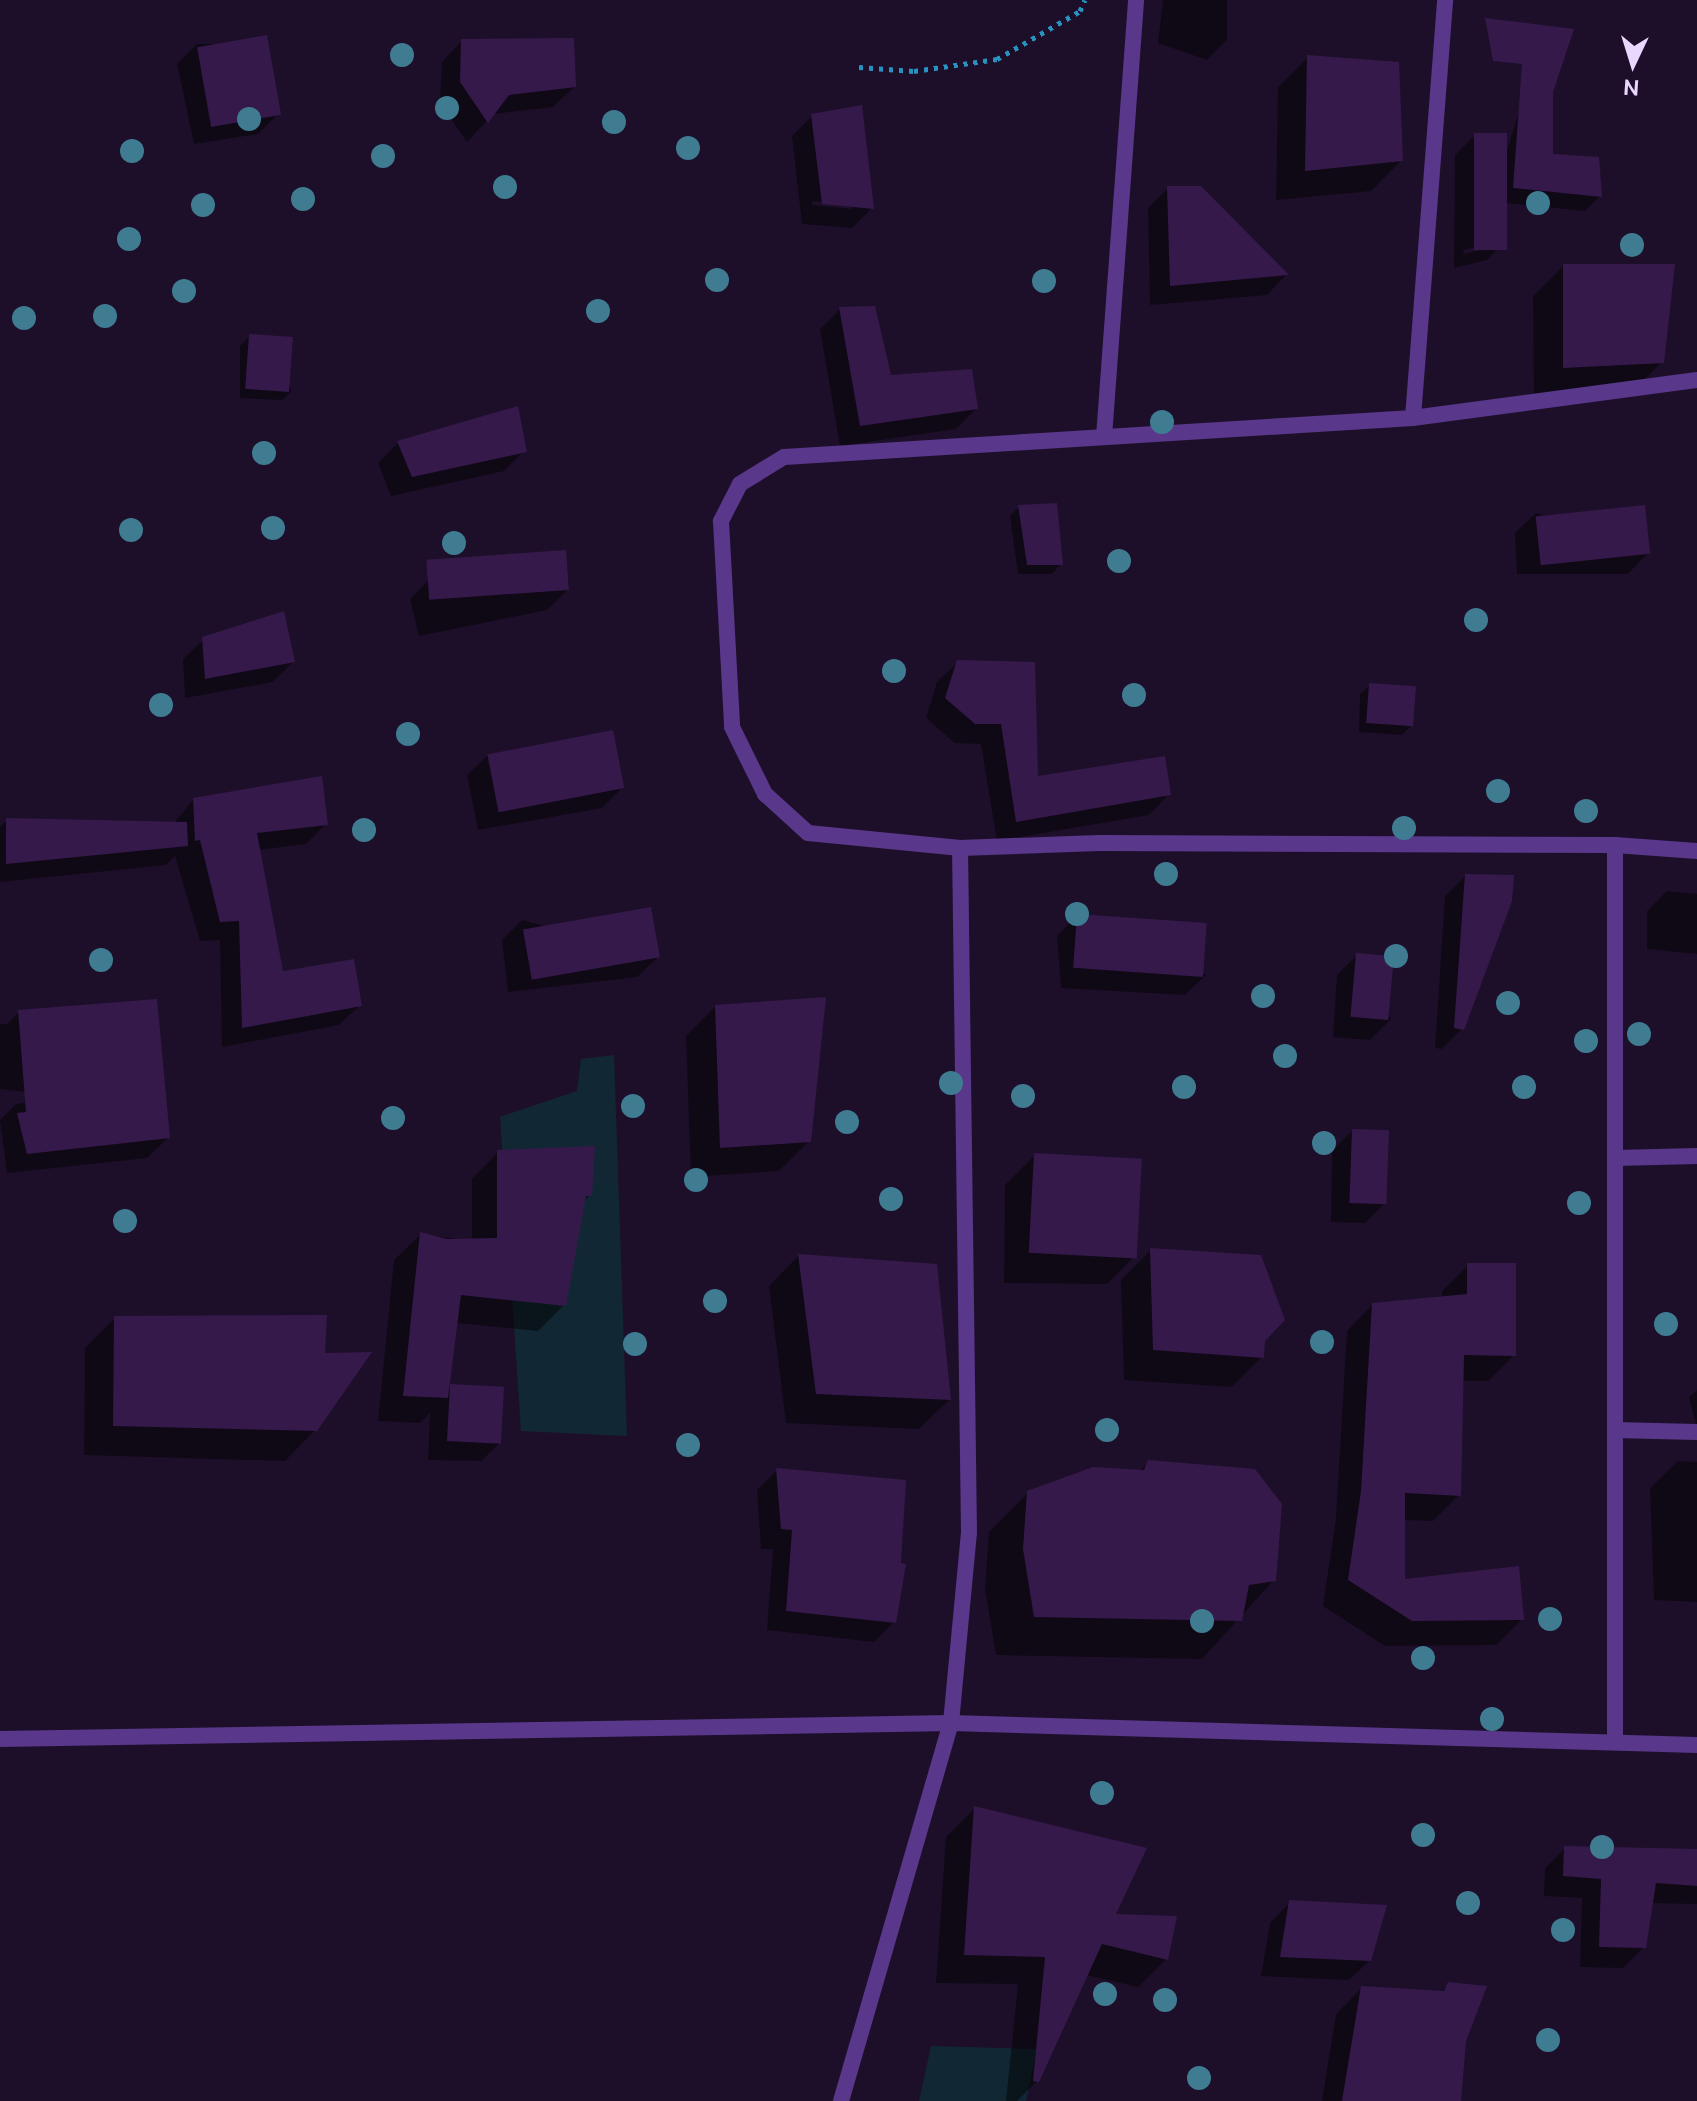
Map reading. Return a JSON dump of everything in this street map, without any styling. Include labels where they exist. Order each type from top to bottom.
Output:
[{"type":"street","points":[[1104,437],[1136,0]]},
{"type":"street","points":[[1413,418],[1445,0]]},
{"type":"street","points":[[1697,380],[1413,418],[784,457],[740,484],[721,521],[732,727],[765,794],[808,833],[960,848],[1099,843],[1615,845],[1697,851]]},
{"type":"street","points":[[1615,845],[1615,1741]]},
{"type":"street","points":[[841,2101],[951,1723],[969,1533],[960,848]]},
{"type":"street","points":[[1615,1158],[1697,1156]]},
{"type":"street","points":[[1615,1430],[1697,1432]]},
{"type":"street","points":[[0,1739],[951,1723],[1697,1745]]},
{"type":"path","points":[[859,67],[914,71],[997,59],[1080,11],[1085,0]]},
{"type":"shaded area","points":[[614,1055],[627,1436],[521,1431],[500,1117],[577,1091],[581,1059]]},
{"type":"shaded area","points":[[931,2046],[1037,2049],[1026,2101],[919,2101]]},
{"type":"building","points":[[1485,18],[1574,29],[1553,92],[1553,154],[1599,157],[1602,197],[1513,188],[1522,64],[1493,61]]},
{"type":"building","points":[[267,35],[281,115],[211,127],[197,47]]},
{"type":"building","points":[[574,38],[576,87],[509,95],[488,123],[460,82],[461,39]]},
{"type":"building","points":[[1307,55],[1399,62],[1403,161],[1305,171]]},
{"type":"building","points":[[862,105],[874,209],[822,204],[811,114]]},
{"type":"building","points":[[1474,133],[1507,133],[1507,250],[1474,250]]},
{"type":"building","points":[[1167,186],[1201,186],[1289,275],[1170,286]]},
{"type":"building","points":[[1563,264],[1675,264],[1664,363],[1563,368]]},
{"type":"building","points":[[875,306],[891,375],[972,369],[978,409],[860,426],[839,307]]},
{"type":"building","points":[[249,334],[293,337],[289,392],[245,389]]},
{"type":"building","points":[[518,406],[527,452],[412,477],[397,441]]},
{"type":"building","points":[[1057,503],[1063,565],[1027,565],[1018,505]]},
{"type":"building","points":[[1645,505],[1650,554],[1541,565],[1536,516]]},
{"type":"building","points":[[566,550],[569,590],[429,600],[426,560]]},
{"type":"building","points":[[284,611],[295,662],[205,679],[202,637]]},
{"type":"building","points":[[957,660],[1035,662],[1038,776],[1165,756],[1171,795],[1016,822],[1001,724],[975,724],[945,698]]},
{"type":"building","points":[[1369,683],[1416,686],[1413,726],[1366,723]]},
{"type":"building","points":[[613,730],[624,788],[499,812],[487,754]]},
{"type":"building","points":[[322,776],[328,825],[257,833],[283,971],[354,959],[362,1006],[242,1028],[239,921],[220,922],[200,840],[195,841],[193,798]]},
{"type":"building","points":[[6,818],[187,822],[188,846],[6,864]]},
{"type":"building","points":[[1465,874],[1514,875],[1512,901],[1464,1030],[1454,1028]]},
{"type":"building","points":[[651,907],[660,957],[532,980],[523,930]]},
{"type":"building","points":[[1077,914],[1207,923],[1203,977],[1073,968]]},
{"type":"building","points":[[1356,953],[1394,956],[1388,1020],[1350,1017]]},
{"type":"building","points":[[826,997],[811,1142],[720,1148],[715,1005]]},
{"type":"building","points":[[157,999],[170,1138],[27,1154],[17,1113],[26,1112],[18,1010]]},
{"type":"building","points":[[1352,1129],[1389,1130],[1386,1204],[1349,1203]]},
{"type":"building","points":[[595,1146],[592,1196],[586,1196],[566,1306],[461,1295],[448,1398],[403,1396],[420,1232],[447,1239],[497,1238],[497,1150]]},
{"type":"building","points":[[1034,1153],[1142,1159],[1137,1259],[1029,1253]]},
{"type":"building","points":[[1150,1248],[1261,1255],[1285,1320],[1265,1341],[1264,1358],[1153,1350]]},
{"type":"building","points":[[798,1254],[937,1264],[951,1400],[816,1394]]},
{"type":"building","points":[[1467,1263],[1516,1263],[1516,1356],[1464,1355],[1461,1496],[1405,1493],[1405,1579],[1519,1566],[1524,1620],[1412,1621],[1348,1580],[1361,1491],[1372,1303],[1467,1294]]},
{"type":"building","points":[[327,1315],[325,1353],[372,1352],[317,1431],[113,1426],[114,1316]]},
{"type":"building","points":[[450,1384],[504,1387],[501,1444],[447,1441]]},
{"type":"building","points":[[1148,1460],[1255,1469],[1282,1504],[1276,1581],[1249,1585],[1242,1621],[1034,1617],[1023,1549],[1027,1491],[1093,1467],[1144,1470]]},
{"type":"building","points":[[776,1468],[906,1480],[901,1563],[906,1564],[896,1623],[786,1611],[792,1530],[781,1529]]},
{"type":"building","points":[[974,1806],[1147,1848],[1116,1914],[1177,1916],[1168,1960],[1102,1944],[1039,2082],[1033,2081],[1045,1957],[964,1955]]},
{"type":"building","points":[[1564,1846],[1697,1849],[1697,1886],[1656,1883],[1646,1948],[1599,1947],[1601,1879],[1563,1876]]},
{"type":"building","points":[[1289,1900],[1387,1905],[1371,1961],[1280,1957]]},
{"type":"building","points":[[1448,1982],[1487,1986],[1466,2041],[1461,2101],[1342,2101],[1361,1986],[1444,1991]]}]
